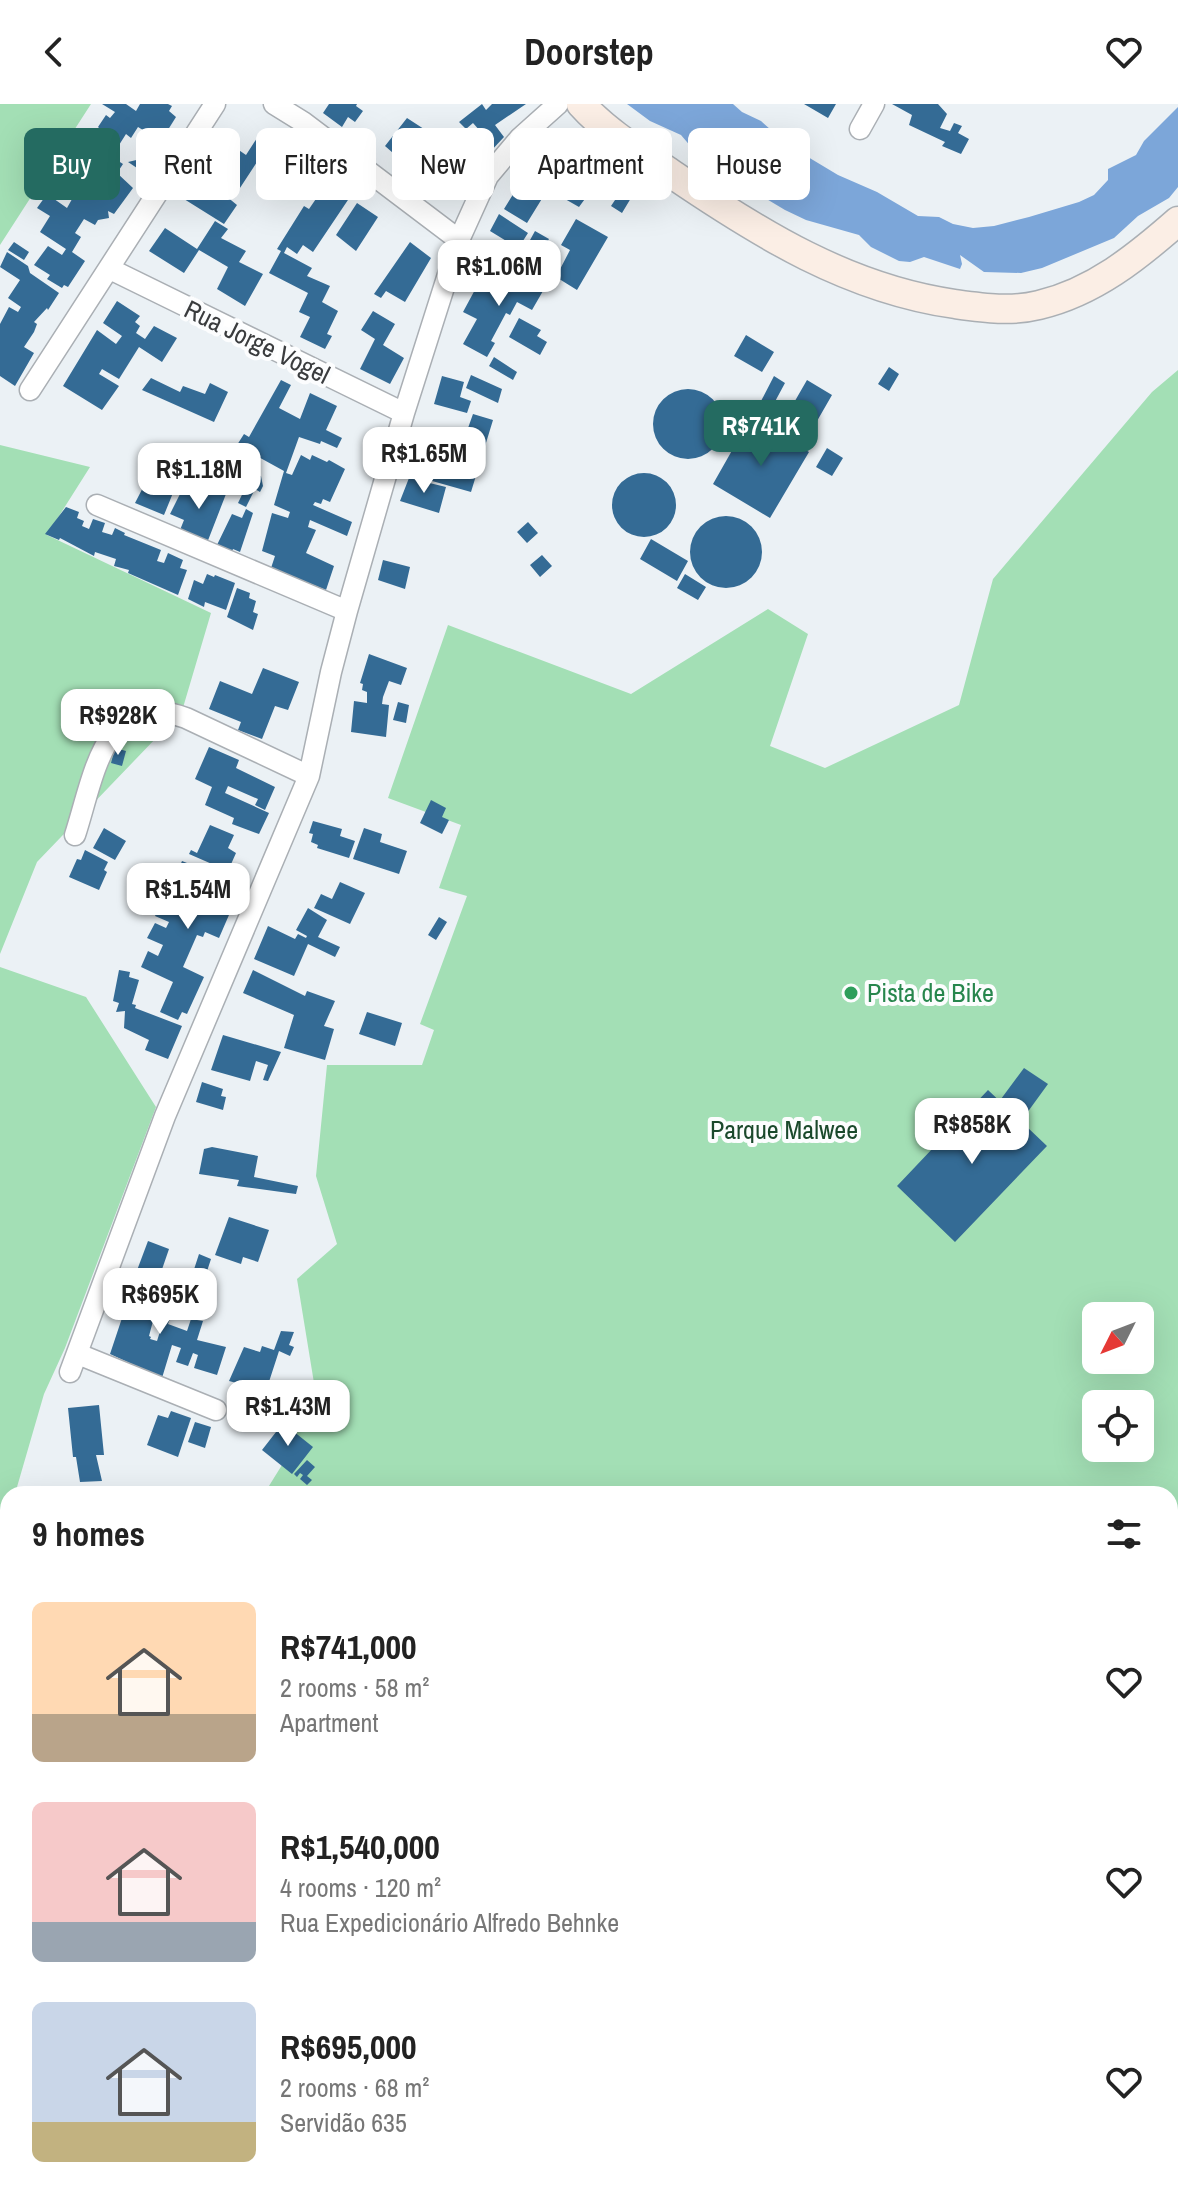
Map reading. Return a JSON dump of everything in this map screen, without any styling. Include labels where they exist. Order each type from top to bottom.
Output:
[{"type":"main road","points":[[581,104],[632,147],[753,228],[801,255],[871,285],[926,300],[997,310],[1039,305],[1110,276],[1178,221]]},
{"type":"street","points":[[30,390],[215,104]]},
{"type":"street","points":[[274,104],[303,122],[459,240]]},
{"type":"street","points":[[216,1410],[74,1363],[165,1116],[309,776],[347,611],[404,413],[459,240],[488,176],[504,154],[558,104]]},
{"type":"street","points":[[860,129],[874,104]]},
{"type":"street","name":"Rua Jorge Vogel","points":[[110,269],[404,413]]},
{"type":"street","points":[[97,505],[347,611]]},
{"type":"street","points":[[75,835],[98,762],[112,735],[128,717],[145,711],[165,710],[186,718],[309,776]]},
{"type":"green space","points":[[0,104],[91,104],[76,128],[24,128],[24,200],[29,200],[0,245]]},
{"type":"green space","name":"Parque Malwee","points":[[1178,370],[1178,1486],[269,1486],[290,1452],[314,1383],[297,1279],[337,1244],[316,1176],[327,1065],[422,1065],[434,1030],[420,1024],[467,896],[439,888],[461,825],[388,798],[448,625],[631,694],[768,609],[808,634],[770,746],[825,768],[959,705],[993,579],[1152,392]]},
{"type":"green space","points":[[0,445],[90,467],[47,535],[211,613],[182,711],[37,862],[0,954]]},
{"type":"green space","points":[[0,967],[86,997],[156,1107],[65,1348],[44,1394],[17,1486],[0,1486]]},
{"type":"water","points":[[627,104],[733,104],[769,128],[688,128],[688,143],[672,128],[650,121]]},
{"type":"water","points":[[1178,107],[1178,187],[1169,198],[1138,216],[1114,238],[1042,268],[1021,273],[984,272],[960,255],[960,269],[924,257],[910,262],[899,261],[871,247],[859,235],[806,220],[768,200],[810,200],[810,158],[918,216],[939,217],[973,228],[1029,217],[1094,195],[1108,180],[1108,169],[1136,155],[1144,141]]},
{"type":"building","points":[[102,104],[126,104],[136,111],[140,104],[168,104],[172,106],[169,111],[176,117],[169,128],[138,127],[131,138],[126,134],[120,144],[120,128],[98,127],[106,115],[110,118],[115,112]]},
{"type":"building","points":[[329,104],[357,104],[363,111],[355,122],[348,117],[342,127],[323,113]]},
{"type":"building","points":[[482,104],[486,110],[492,104],[526,104],[495,125],[504,137],[494,148],[494,128],[477,128],[473,123],[465,128],[459,122]]},
{"type":"building","points":[[804,104],[836,104],[828,118]]},
{"type":"building","points":[[892,104],[938,104],[947,114],[940,128],[950,131],[954,123],[962,126],[958,133],[969,139],[961,154],[942,146],[945,142],[909,125],[912,115]]},
{"type":"building","points":[[407,118],[422,128],[399,128]]},
{"type":"building","points":[[392,137],[392,152],[385,146]]},
{"type":"building","points":[[256,140],[256,164],[240,188],[240,151],[246,155]]},
{"type":"building","points":[[120,176],[133,188],[114,214],[108,211],[109,218],[98,220],[95,225],[84,219],[75,233],[81,237],[72,252],[85,261],[68,287],[64,285],[62,288],[47,279],[50,275],[34,265],[48,246],[62,255],[66,249],[40,232],[50,216],[37,208],[43,200],[56,200],[67,208],[72,200],[120,200]]},
{"type":"building","points":[[510,199],[541,200],[527,223],[504,209]]},
{"type":"building","points":[[186,200],[231,200],[237,205],[224,224]]},
{"type":"building","points":[[315,200],[348,200],[313,252],[303,245],[297,254],[287,247],[284,253],[312,268],[307,276],[330,286],[322,302],[338,311],[327,334],[332,336],[325,349],[300,337],[310,317],[299,312],[308,293],[269,273],[281,251],[277,249],[304,206],[309,209]]},
{"type":"building","points":[[567,200],[584,200],[579,207]]},
{"type":"building","points":[[615,200],[630,200],[622,213],[611,206]]},
{"type":"building","points":[[357,203],[378,217],[356,251],[336,235]]},
{"type":"building","points":[[499,214],[528,233],[521,244],[515,241],[513,245],[490,231]]},
{"type":"building","points":[[576,219],[608,237],[577,290],[556,277],[570,250],[561,245]]},
{"type":"building","points":[[215,221],[228,229],[221,238],[246,251],[239,262],[263,274],[245,306],[217,289],[228,267],[199,250],[184,273],[149,251],[165,228],[197,249]]},
{"type":"building","points":[[535,231],[549,239],[538,259],[524,251]]},
{"type":"building","points":[[14,242],[29,252],[24,260],[8,250]]},
{"type":"building","points":[[410,242],[431,258],[405,302],[386,291],[381,298],[374,294]]},
{"type":"building","points":[[7,252],[59,293],[48,310],[34,322],[37,324],[34,332],[24,347],[34,353],[15,386],[0,376],[0,324],[9,307],[18,312],[21,307],[8,298],[20,280],[0,267]]},
{"type":"building","points":[[518,266],[547,284],[532,310],[517,302],[510,315],[506,313],[491,341],[495,343],[487,357],[463,344],[477,319],[463,312],[477,286],[486,291],[488,286],[500,292],[505,282],[509,284]]},
{"type":"building","points":[[117,301],[140,316],[135,322],[140,326],[136,333],[145,339],[154,326],[177,338],[162,362],[139,347],[119,379],[102,369],[99,374],[119,386],[102,410],[63,386],[97,330],[116,344],[122,336],[103,323]]},
{"type":"building","points":[[373,311],[395,324],[383,345],[404,358],[390,384],[360,369],[375,339],[361,330]]},
{"type":"building","points":[[519,318],[541,330],[537,336],[547,342],[540,355],[509,337]]},
{"type":"building","points":[[746,335],[774,352],[762,372],[734,356]]},
{"type":"building","points":[[494,357],[517,372],[513,380],[489,366]]},
{"type":"building","points":[[889,367],[899,374],[889,391],[878,384]]},
{"type":"building","points":[[471,375],[502,389],[498,403],[466,388]]},
{"type":"building","points":[[442,376],[464,382],[460,397],[471,401],[467,413],[434,404]]},
{"type":"building","points":[[774,376],[785,383],[771,409],[760,403]]},
{"type":"building","points":[[151,378],[180,392],[183,386],[205,394],[210,383],[228,392],[214,422],[142,390]]},
{"type":"building","points":[[281,380],[291,385],[279,408],[300,419],[310,393],[337,406],[326,430],[342,438],[337,448],[299,437],[286,473],[292,475],[301,455],[310,460],[312,455],[327,462],[329,460],[345,469],[330,502],[323,499],[321,504],[315,502],[313,505],[352,522],[347,536],[310,520],[308,527],[316,530],[306,553],[334,566],[326,590],[271,568],[275,556],[262,551],[272,513],[288,518],[290,512],[274,505],[284,471],[237,445],[244,434],[249,437]]},
{"type":"building","points":[[807,380],[832,395],[813,428],[788,413]]},
{"type":"building","points":[[688,389],[713,399],[723,424],[713,449],[688,459],[663,449],[653,424],[663,399]]},
{"type":"building","points":[[473,414],[493,420],[471,492],[411,475],[419,448],[436,452],[434,458],[444,461],[442,470],[452,473]]},
{"type":"building","points":[[751,417],[809,452],[770,518],[713,484]]},
{"type":"building","points":[[827,448],[843,458],[832,476],[816,467]]},
{"type":"building","points":[[160,460],[191,473],[182,491],[175,488],[164,515],[135,503],[151,472],[155,474]]},
{"type":"building","points":[[638,473],[650,473],[667,482],[674,493],[674,517],[667,528],[650,537],[638,537],[626,532],[617,523],[612,511],[612,499],[617,487],[626,478]]},
{"type":"building","points":[[252,474],[261,476],[263,486],[260,492],[255,489],[246,507],[238,503]]},
{"type":"building","points":[[409,478],[446,487],[439,513],[400,501]]},
{"type":"building","points":[[198,483],[226,494],[207,543],[180,530],[184,520],[170,514],[182,490],[193,495]]},
{"type":"building","points":[[66,507],[79,512],[77,518],[84,521],[82,526],[89,529],[93,519],[105,523],[102,532],[112,535],[115,528],[124,535],[161,550],[157,561],[164,563],[168,553],[183,560],[180,568],[187,570],[178,595],[128,573],[129,570],[114,566],[116,559],[95,552],[94,556],[60,538],[45,534]]},
{"type":"building","points":[[246,509],[253,513],[240,552],[233,549],[231,554],[216,547],[232,514],[242,518]]},
{"type":"building","points":[[726,516],[746,522],[756,532],[762,552],[756,572],[746,582],[726,588],[706,582],[696,572],[690,552],[696,532],[706,522]]},
{"type":"building","points":[[528,522],[538,533],[527,543],[517,532]]},
{"type":"building","points":[[651,539],[688,561],[677,581],[640,559]]},
{"type":"building","points":[[542,555],[552,566],[540,577],[530,565]]},
{"type":"building","points":[[383,560],[410,567],[405,589],[378,580]]},
{"type":"building","points":[[207,574],[235,583],[226,610],[205,602],[204,607],[188,599],[194,580],[203,584]]},
{"type":"building","points":[[685,574],[706,587],[698,600],[677,588]]},
{"type":"building","points":[[237,588],[250,593],[249,598],[256,601],[253,612],[258,614],[253,630],[227,617]]},
{"type":"building","points":[[369,654],[407,668],[401,685],[389,681],[383,697],[382,704],[389,705],[386,737],[351,732],[354,701],[367,703],[367,692],[362,690],[363,684],[360,683]]},
{"type":"building","points":[[263,668],[299,682],[288,710],[275,706],[262,739],[238,730],[241,722],[209,709],[220,681],[252,694]]},
{"type":"building","points":[[398,702],[409,705],[406,723],[393,720]]},
{"type":"building","points":[[209,747],[239,760],[236,768],[275,787],[265,810],[255,805],[258,799],[228,786],[225,793],[269,813],[259,834],[232,824],[234,818],[205,805],[212,787],[195,779]]},
{"type":"building","points":[[115,748],[126,751],[122,766],[111,763]]},
{"type":"building","points":[[431,800],[446,808],[442,817],[449,820],[442,834],[420,823]]},
{"type":"building","points":[[313,821],[342,829],[340,836],[355,841],[349,858],[317,848],[318,845],[311,842],[313,834],[309,833]]},
{"type":"building","points":[[210,825],[234,835],[228,848],[236,853],[228,871],[189,854],[191,850],[197,853]]},
{"type":"building","points":[[104,828],[126,841],[115,860],[93,848]]},
{"type":"building","points":[[364,828],[382,834],[380,842],[407,851],[399,874],[353,859]]},
{"type":"building","points":[[85,850],[108,862],[99,890],[69,877]]},
{"type":"building","points":[[182,861],[242,885],[219,938],[205,932],[203,937],[197,935],[183,967],[204,977],[187,1014],[182,1012],[178,1020],[160,1012],[173,982],[141,967],[148,951],[158,956],[163,945],[147,938],[155,923],[166,928],[169,922],[155,916],[165,894],[181,901],[187,891],[172,885]]},
{"type":"building","points":[[340,882],[365,893],[350,924],[314,908],[321,894],[332,899]]},
{"type":"building","points":[[308,908],[327,920],[318,937],[340,947],[335,957],[308,944],[294,976],[254,959],[268,926],[295,939],[298,934],[306,938],[296,930]]},
{"type":"building","points":[[439,917],[447,922],[436,940],[428,935]]},
{"type":"building","points":[[119,970],[130,972],[129,977],[139,980],[132,1004],[136,1005],[135,1008],[182,1026],[168,1059],[145,1050],[149,1040],[124,1028],[125,1011],[116,1012],[119,1003],[113,1001]]},
{"type":"building","points":[[253,970],[305,996],[307,991],[335,1001],[324,1026],[334,1029],[325,1060],[284,1048],[294,1015],[243,993]]},
{"type":"building","points":[[367,1012],[402,1023],[395,1046],[359,1034]]},
{"type":"building","points":[[223,1035],[281,1052],[268,1081],[263,1080],[268,1065],[256,1061],[250,1081],[211,1070]]},
{"type":"building","points":[[1024,1068],[1048,1084],[1024,1117],[1001,1099]]},
{"type":"building","points":[[202,1082],[223,1089],[221,1096],[226,1097],[223,1110],[196,1102]]},
{"type":"building","points":[[988,1090],[1047,1146],[955,1242],[897,1186]]},
{"type":"building","points":[[212,1147],[258,1156],[254,1177],[298,1186],[296,1194],[237,1186],[239,1180],[199,1174],[204,1149]]},
{"type":"building","points":[[229,1217],[269,1230],[258,1262],[243,1257],[241,1264],[215,1255]]},
{"type":"building","points":[[148,1241],[169,1249],[158,1281],[136,1273]]},
{"type":"building","points":[[199,1254],[211,1259],[194,1311],[183,1307],[187,1296],[180,1293],[181,1288],[187,1291]]},
{"type":"building","points":[[132,1277],[160,1286],[154,1301],[174,1308],[168,1324],[187,1331],[191,1319],[203,1321],[197,1340],[226,1347],[217,1375],[194,1368],[198,1355],[193,1353],[188,1366],[176,1362],[181,1348],[172,1345],[162,1378],[110,1354],[124,1312],[153,1321],[149,1336],[157,1341],[163,1322],[125,1308]]},
{"type":"building","points":[[281,1331],[294,1332],[289,1345],[294,1347],[290,1356],[279,1351],[266,1391],[229,1381],[244,1347],[260,1352],[262,1346],[274,1350]]},
{"type":"building","points":[[99,1405],[104,1455],[96,1455],[102,1481],[80,1482],[76,1457],[73,1457],[68,1408]]},
{"type":"building","points":[[171,1411],[191,1418],[178,1457],[147,1445],[158,1415],[168,1418]]},
{"type":"building","points":[[195,1422],[211,1427],[205,1448],[188,1442]]},
{"type":"building","points":[[283,1423],[313,1447],[292,1474],[262,1450]]},
{"type":"building","points":[[307,1460],[315,1467],[307,1476],[312,1480],[307,1485],[300,1479],[303,1475],[300,1473],[297,1477],[294,1474]]},
{"type":"place","name":"Pista de Bike","points":[[851,993]]}]
